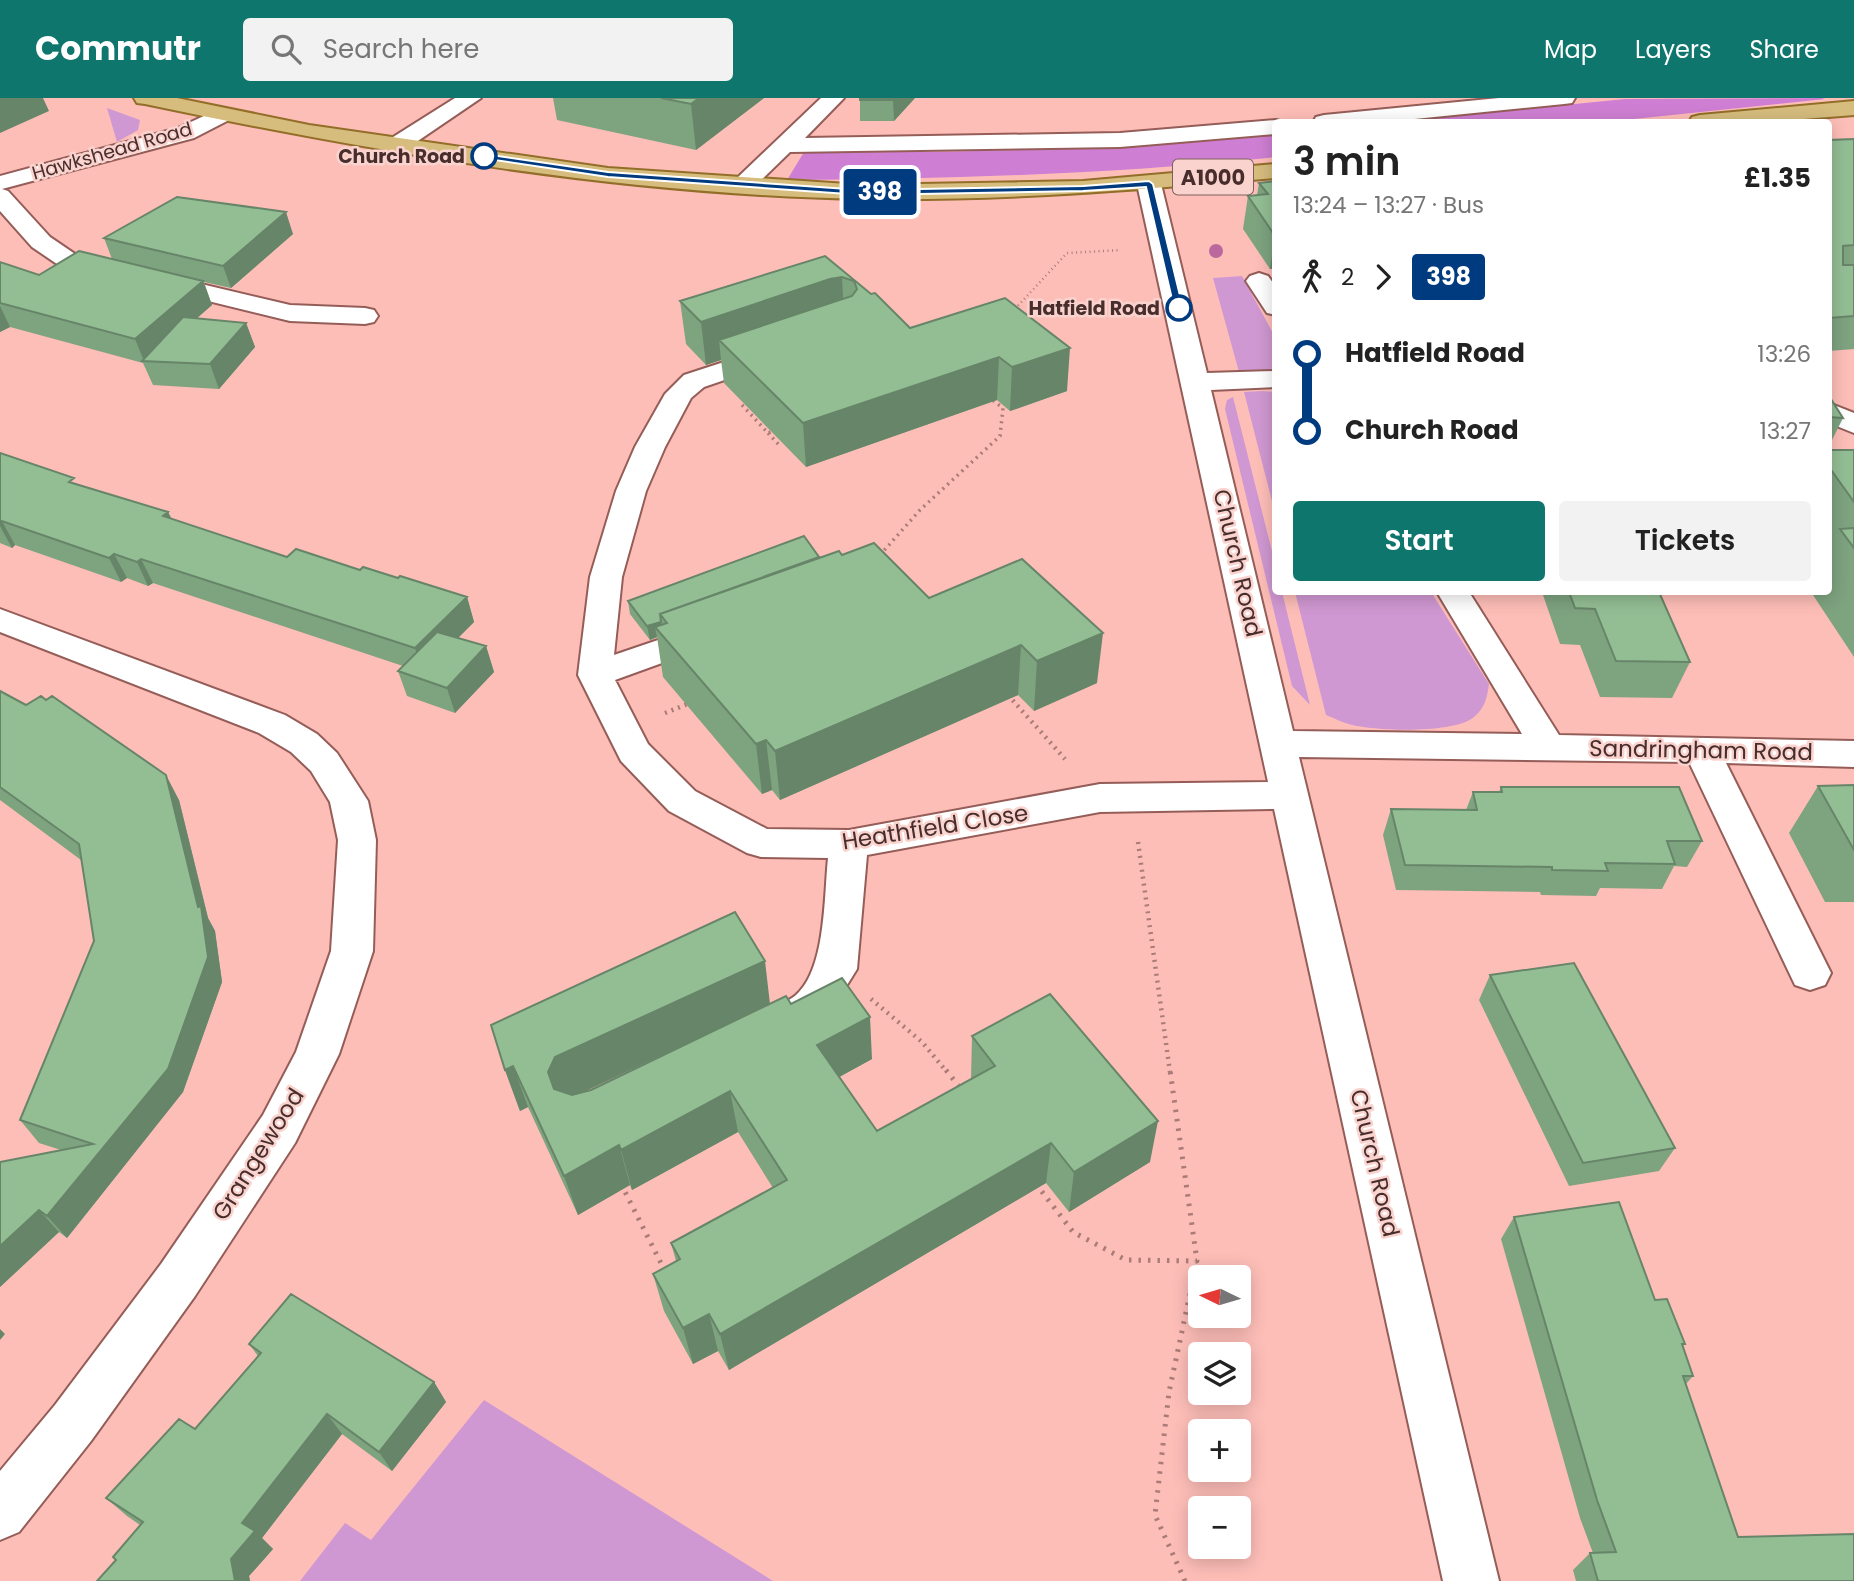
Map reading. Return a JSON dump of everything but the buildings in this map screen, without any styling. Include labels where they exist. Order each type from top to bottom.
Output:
[{"type":"main road","name":"A1000","points":[[145,98],[309,132],[608,175],[743,185],[862,192],[942,192],[1149,184],[1272,171]]},
{"type":"main road","points":[[1733,119],[1854,108]]},
{"type":"street","points":[[398,144],[470,98]]},
{"type":"street","points":[[743,185],[833,98]]},
{"type":"street","points":[[1350,119],[1512,100],[1564,98]]},
{"type":"street","name":"Hawkshead Road","points":[[0,183],[186,133],[221,115]]},
{"type":"street","points":[[784,145],[1119,140],[1272,127]]},
{"type":"street","name":"Church Road","points":[[1149,184],[1471,1581]]},
{"type":"street","points":[[0,196],[41,242],[66,259],[290,313],[365,316]]},
{"type":"street","points":[[1259,281],[1272,301]]},
{"type":"street","points":[[735,625],[595,675],[606,577],[632,491],[650,447],[679,394],[694,382],[793,347]]},
{"type":"street","points":[[1196,382],[1272,379]]},
{"type":"street","points":[[1832,413],[1854,424]]},
{"type":"street","points":[[1455,595],[1549,747]]},
{"type":"street","name":"Grangewood","points":[[0,620],[272,724],[304,743],[328,767],[349,801],[357,840],[352,951],[317,1054],[279,1129],[178,1280],[73,1423],[0,1513]]},
{"type":"street","name":"Heathfield Close","points":[[595,675],[634,752],[682,801],[761,843],[849,844],[1116,798],[1290,795]]},
{"type":"street","points":[[1279,744],[1549,747]]},
{"type":"street","name":"Sandringham Road","points":[[1549,747],[1854,754]]},
{"type":"street","points":[[1700,749],[1810,973]]},
{"type":"street","points":[[748,1037],[811,1007],[836,969],[849,844]]},
{"type":"path","points":[[1015,310],[1067,253],[1129,250]]},
{"type":"path","points":[[876,559],[920,510],[1000,436],[1003,408],[981,391]]},
{"type":"path","points":[[739,402],[781,447]]},
{"type":"path","points":[[768,433],[781,429]]},
{"type":"path","points":[[1002,689],[1116,798],[1197,1261],[1169,1392],[1155,1514],[1185,1581]]},
{"type":"path","points":[[622,731],[696,700]]},
{"type":"path","points":[[836,969],[922,1042],[965,1095]]},
{"type":"path","points":[[617,1177],[668,1277]]},
{"type":"path","points":[[1031,1178],[1073,1232],[1126,1259],[1197,1261]]},
{"type":"shaded area","points":[[1625,99],[1825,99],[1634,119],[1423,119]]},
{"type":"shaded area","points":[[107,108],[140,120],[138,130],[117,142]]},
{"type":"shaded area","points":[[1272,134],[1272,157],[1154,168],[1032,174],[787,180],[804,152],[1040,149]]},
{"type":"shaded area","points":[[1242,276],[1272,332],[1272,371],[1239,372],[1213,278]]},
{"type":"shaded area","points":[[1244,392],[1272,392],[1272,501]]},
{"type":"shaded area","points":[[1233,397],[1272,551],[1272,595],[1283,595],[1310,705],[1292,686],[1225,409],[1227,400]]},
{"type":"shaded area","points":[[1296,595],[1433,595],[1489,684],[1478,714],[1450,726],[1396,730],[1349,724],[1326,715]]},
{"type":"shaded area","points":[[484,1400],[773,1581],[300,1581],[345,1523],[371,1540]]},
{"type":"bus line","name":"398","points":[[484,156],[608,175],[862,192],[1014,190],[1149,184],[1179,308]]},
{"type":"place","name":"Church Road","points":[[484,156]]},
{"type":"place","name":"Hatfield Road","points":[[1179,308]]}]
